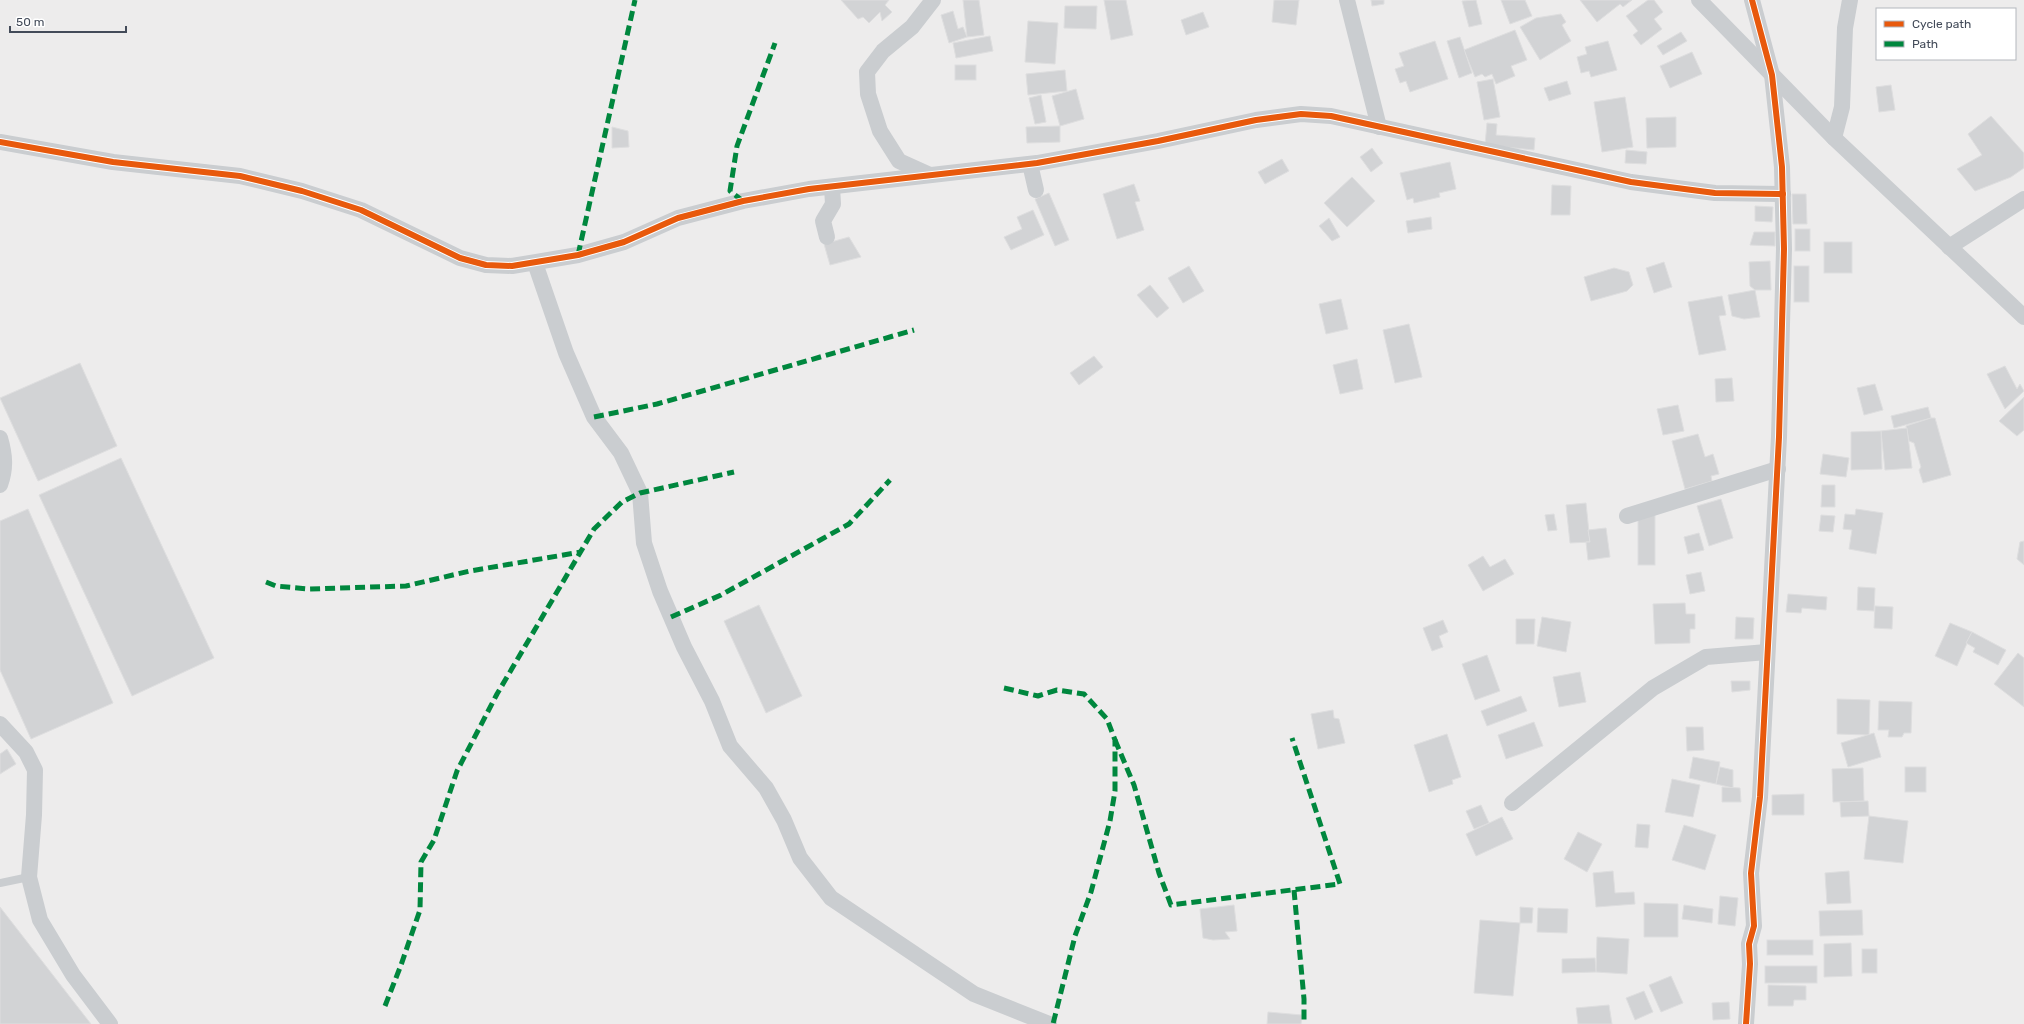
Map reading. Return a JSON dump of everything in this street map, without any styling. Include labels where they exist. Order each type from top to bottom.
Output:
[{"type":"street","points":[[932,176],[899,161],[880,131],[868,94],[867,72],[883,51],[912,27],[934,0]]},
{"type":"street","points":[[1347,0],[1379,127]]},
{"type":"street","points":[[1699,0],[1834,138],[2024,317]]},
{"type":"street","points":[[1746,1024],[1750,964],[1749,944],[1754,926],[1751,873],[1760,797],[1778,469],[1784,249],[1782,167],[1772,75],[1752,0]]},
{"type":"street","points":[[1834,138],[1842,107],[1845,28],[1850,0]]},
{"type":"street","points":[[0,142],[113,162],[240,176],[302,191],[361,210],[460,258],[486,265],[512,266],[578,255],[624,242],[678,218],[743,201],[832,187],[1030,164],[1158,141],[1256,120],[1300,114],[1330,116],[1631,182],[1715,193],[1783,194]]},
{"type":"street","points":[[1030,164],[1036,190]]},
{"type":"street","points":[[827,237],[823,221],[832,204],[832,187]]},
{"type":"street","points":[[1949,247],[2024,200]]},
{"type":"street","points":[[535,263],[566,353],[594,417],[621,453],[640,493],[644,542],[660,591],[684,648],[712,701],[730,746],[766,788],[784,820],[800,858],[831,898],[974,994],[1048,1024]]},
{"type":"street","points":[[0,438],[4,451],[5,472],[0,485]]},
{"type":"street","points":[[1627,516],[1778,469]]},
{"type":"street","points":[[1512,803],[1653,688],[1706,658],[1767,652]]},
{"type":"street","points":[[0,724],[26,752],[34,770],[34,815],[29,877],[40,920],[73,975],[110,1024]]},
{"type":"lane","points":[[0,883],[29,877]]},
{"type":"building","points":[[841,0],[889,0],[885,5],[892,12],[882,21],[880,12],[869,23],[863,17],[858,19]]},
{"type":"building","points":[[963,0],[979,0],[984,35],[967,37]]},
{"type":"building","points":[[1104,0],[1126,0],[1133,35],[1111,40]]},
{"type":"building","points":[[1274,0],[1299,0],[1296,25],[1272,22]]},
{"type":"building","points":[[1371,0],[1384,0],[1384,4],[1372,6]]},
{"type":"building","points":[[1476,0],[1482,24],[1469,27],[1462,1]]},
{"type":"building","points":[[1501,0],[1525,0],[1532,16],[1510,24]]},
{"type":"building","points":[[1580,0],[1632,0],[1623,7],[1620,4],[1597,22]]},
{"type":"building","points":[[1648,0],[1654,0],[1663,12],[1654,19],[1662,29],[1641,45],[1633,35],[1638,31],[1626,16]]},
{"type":"building","points":[[1065,6],[1097,6],[1096,29],[1064,28]]},
{"type":"building","points":[[953,11],[958,29],[963,27],[967,37],[949,43],[941,15]]},
{"type":"building","points":[[1203,12],[1209,27],[1186,35],[1181,20]]},
{"type":"building","points":[[1561,14],[1566,22],[1562,25],[1571,41],[1540,60],[1520,27],[1536,18]]},
{"type":"building","points":[[1028,21],[1058,23],[1055,64],[1025,62]]},
{"type":"building","points":[[1515,30],[1527,60],[1511,66],[1515,76],[1496,84],[1492,74],[1485,77],[1482,74],[1475,77],[1464,50]]},
{"type":"building","points":[[1681,32],[1687,41],[1663,55],[1657,46]]},
{"type":"building","points":[[990,36],[993,51],[956,58],[953,43]]},
{"type":"building","points":[[1460,37],[1472,73],[1459,78],[1447,41]]},
{"type":"building","points":[[1435,41],[1448,79],[1410,92],[1406,81],[1400,83],[1395,69],[1404,66],[1399,53]]},
{"type":"building","points":[[1608,41],[1617,70],[1591,77],[1589,71],[1581,73],[1577,57],[1587,54],[1585,47]]},
{"type":"building","points":[[1692,52],[1702,74],[1670,88],[1660,66]]},
{"type":"building","points":[[955,65],[976,65],[976,80],[955,80]]},
{"type":"building","points":[[1065,70],[1067,91],[1028,95],[1026,74]]},
{"type":"building","points":[[1493,79],[1500,117],[1484,120],[1477,82]]},
{"type":"building","points":[[1567,81],[1571,94],[1549,101],[1544,88]]},
{"type":"building","points":[[1891,85],[1895,110],[1879,112],[1876,87]]},
{"type":"building","points":[[1076,89],[1084,119],[1060,126],[1052,96]]},
{"type":"building","points":[[1041,95],[1046,122],[1035,124],[1029,98]]},
{"type":"building","points":[[1625,97],[1633,147],[1602,152],[1594,102]]},
{"type":"building","points":[[1991,116],[2024,153],[2024,168],[2011,177],[1975,191],[1957,169],[1982,155],[1968,134]]},
{"type":"building","points":[[1676,117],[1676,147],[1647,148],[1646,118]]},
{"type":"building","points":[[1487,123],[1497,124],[1496,135],[1535,138],[1534,150],[1485,145]]},
{"type":"building","points":[[1060,126],[1060,142],[1027,143],[1026,127]]},
{"type":"building","points":[[612,127],[628,131],[629,147],[612,148]]},
{"type":"building","points":[[1372,148],[1383,163],[1371,172],[1360,157]]},
{"type":"building","points":[[1626,150],[1647,152],[1646,164],[1625,163]]},
{"type":"building","points":[[1282,159],[1289,171],[1265,184],[1258,172]]},
{"type":"building","points":[[1450,162],[1456,189],[1439,193],[1440,197],[1414,203],[1413,198],[1407,200],[1400,173]]},
{"type":"building","points":[[1352,177],[1375,201],[1347,227],[1324,203]]},
{"type":"building","points":[[1134,184],[1140,201],[1135,202],[1144,230],[1117,239],[1103,194]]},
{"type":"building","points":[[1552,185],[1571,186],[1570,215],[1551,215]]},
{"type":"building","points":[[1049,193],[1069,240],[1055,246],[1035,199]]},
{"type":"building","points":[[1792,194],[1806,194],[1807,224],[1793,224]]},
{"type":"building","points":[[1755,206],[1773,207],[1772,222],[1755,221]]},
{"type":"building","points":[[1033,210],[1044,235],[1011,250],[1004,237],[1022,229],[1017,217]]},
{"type":"building","points":[[1431,217],[1432,229],[1408,233],[1406,221]]},
{"type":"building","points":[[1329,218],[1340,237],[1332,241],[1319,226]]},
{"type":"building","points":[[1795,229],[1810,229],[1810,251],[1795,251]]},
{"type":"building","points":[[1754,232],[1775,232],[1775,246],[1750,245]]},
{"type":"building","points":[[849,237],[861,257],[830,265],[824,244]]},
{"type":"building","points":[[1824,242],[1852,242],[1852,273],[1824,273]]},
{"type":"building","points":[[1770,261],[1771,290],[1755,290],[1750,286],[1749,262]]},
{"type":"building","points":[[1664,262],[1672,287],[1654,293],[1646,268]]},
{"type":"building","points":[[1189,266],[1204,291],[1183,303],[1168,278]]},
{"type":"building","points":[[1794,266],[1809,266],[1809,302],[1794,302]]},
{"type":"building","points":[[1614,268],[1629,272],[1633,285],[1627,291],[1591,301],[1584,277]]},
{"type":"building","points":[[1150,285],[1169,308],[1157,318],[1137,295]]},
{"type":"building","points":[[1755,290],[1760,317],[1744,319],[1732,316],[1728,295]]},
{"type":"building","points":[[1722,296],[1726,315],[1719,316],[1726,350],[1699,355],[1688,302]]},
{"type":"building","points":[[1341,299],[1348,329],[1326,334],[1319,304]]},
{"type":"building","points":[[1409,324],[1422,377],[1395,383],[1383,330]]},
{"type":"building","points":[[1094,356],[1103,367],[1079,385],[1070,373]]},
{"type":"building","points":[[1357,359],[1363,389],[1340,394],[1333,365]]},
{"type":"building","points":[[80,363],[117,446],[38,481],[0,398]]},
{"type":"building","points":[[2005,366],[2017,389],[2020,384],[2024,391],[2005,409],[1987,374]]},
{"type":"building","points":[[1732,378],[1734,401],[1716,402],[1715,379]]},
{"type":"building","points":[[1875,384],[1883,410],[1864,415],[1857,388]]},
{"type":"building","points":[[2024,397],[2024,430],[2017,436],[1999,421]]},
{"type":"building","points":[[1678,405],[1684,431],[1663,435],[1657,409]]},
{"type":"building","points":[[1928,407],[1931,418],[1894,428],[1891,416]]},
{"type":"building","points":[[1935,418],[1951,475],[1923,483],[1919,470],[1921,467],[1914,443],[1909,441],[1906,426]]},
{"type":"building","points":[[1907,428],[1912,468],[1885,470],[1881,431]]},
{"type":"building","points":[[1881,431],[1882,469],[1851,470],[1851,432]]},
{"type":"building","points":[[1698,434],[1705,457],[1713,454],[1719,474],[1711,476],[1712,481],[1685,489],[1672,441]]},
{"type":"building","points":[[1823,454],[1849,458],[1846,477],[1820,474]]},
{"type":"building","points":[[121,458],[214,658],[132,696],[39,495]]},
{"type":"building","points":[[1822,485],[1835,485],[1835,507],[1821,507]]},
{"type":"building","points":[[1721,499],[1733,538],[1709,546],[1697,506]]},
{"type":"building","points":[[1586,503],[1590,542],[1570,543],[1566,505]]},
{"type":"building","points":[[28,509],[113,703],[31,739],[0,670],[0,521]]},
{"type":"building","points":[[1856,509],[1883,513],[1876,554],[1849,549],[1852,530],[1843,529],[1845,514],[1855,515]]},
{"type":"building","points":[[1554,514],[1557,530],[1548,531],[1545,515]]},
{"type":"building","points":[[1638,515],[1655,515],[1655,565],[1638,565]]},
{"type":"building","points":[[1821,515],[1835,516],[1833,532],[1819,531]]},
{"type":"building","points":[[1606,528],[1610,557],[1588,560],[1586,542],[1590,542],[1588,530]]},
{"type":"building","points":[[1699,533],[1704,550],[1688,554],[1684,537]]},
{"type":"building","points":[[2024,541],[2024,565],[2017,559],[2020,542]]},
{"type":"building","points":[[1483,556],[1490,567],[1505,559],[1514,574],[1483,591],[1468,565]]},
{"type":"building","points":[[1701,572],[1705,591],[1690,594],[1686,575]]},
{"type":"building","points":[[1858,587],[1875,588],[1874,611],[1857,610]]},
{"type":"building","points":[[1788,594],[1827,597],[1826,610],[1802,608],[1801,613],[1786,612]]},
{"type":"building","points":[[1685,603],[1686,614],[1695,614],[1695,629],[1690,629],[1690,643],[1655,644],[1653,604]]},
{"type":"building","points":[[759,605],[802,696],[766,713],[724,621]]},
{"type":"building","points":[[1875,606],[1893,607],[1892,629],[1874,628]]},
{"type":"building","points":[[1542,617],[1571,622],[1566,652],[1537,646]]},
{"type":"building","points":[[1736,617],[1754,618],[1753,639],[1735,639]]},
{"type":"building","points":[[1516,619],[1535,619],[1534,644],[1516,644]]},
{"type":"building","points":[[1443,620],[1448,632],[1439,636],[1443,647],[1432,651],[1423,628]]},
{"type":"building","points":[[1950,623],[1972,632],[1957,666],[1935,656]]},
{"type":"building","points":[[1972,632],[2006,650],[1998,665],[1973,652],[1975,648],[1966,643]]},
{"type":"building","points":[[2018,653],[2024,658],[2024,707],[1994,684]]},
{"type":"building","points":[[1487,655],[1500,691],[1475,700],[1462,664]]},
{"type":"building","points":[[1580,672],[1586,702],[1559,707],[1553,677]]},
{"type":"building","points":[[1731,681],[1750,681],[1750,690],[1732,692]]},
{"type":"building","points":[[1521,696],[1527,711],[1487,726],[1481,711]]},
{"type":"building","points":[[1837,699],[1870,700],[1869,735],[1837,734]]},
{"type":"building","points":[[1879,701],[1912,702],[1911,733],[1904,733],[1902,737],[1888,737],[1889,730],[1878,730]]},
{"type":"building","points":[[1333,710],[1334,718],[1339,719],[1345,743],[1318,749],[1311,714]]},
{"type":"building","points":[[1534,722],[1543,746],[1506,759],[1498,735]]},
{"type":"building","points":[[1686,727],[1703,727],[1704,750],[1687,751]]},
{"type":"building","points":[[1874,733],[1881,757],[1848,767],[1841,743]]},
{"type":"building","points":[[1447,734],[1461,777],[1452,780],[1453,784],[1429,792],[1414,745]]},
{"type":"building","points":[[7,749],[16,764],[0,774],[0,754]]},
{"type":"building","points":[[1693,757],[1720,762],[1716,784],[1689,778]]},
{"type":"building","points":[[1720,767],[1733,770],[1733,788],[1716,784]]},
{"type":"building","points":[[1905,767],[1926,767],[1926,792],[1905,792]]},
{"type":"building","points":[[1863,768],[1864,801],[1833,802],[1832,769]]},
{"type":"building","points":[[1672,779],[1700,785],[1693,817],[1665,812]]},
{"type":"building","points":[[1722,787],[1740,788],[1741,802],[1722,802]]},
{"type":"building","points":[[1804,794],[1804,815],[1772,815],[1772,795]]},
{"type":"building","points":[[1868,801],[1869,816],[1841,817],[1840,802]]},
{"type":"building","points":[[1481,805],[1489,823],[1474,829],[1466,811]]},
{"type":"building","points":[[1869,816],[1908,821],[1903,863],[1864,859]]},
{"type":"building","points":[[1502,817],[1513,839],[1476,856],[1466,834]]},
{"type":"building","points":[[1637,824],[1650,825],[1648,848],[1635,847]]},
{"type":"building","points":[[1684,825],[1716,835],[1705,870],[1672,860]]},
{"type":"building","points":[[1578,832],[1602,844],[1587,872],[1564,859]]},
{"type":"building","points":[[1613,871],[1615,893],[1634,892],[1635,904],[1596,907],[1593,873]]},
{"type":"building","points":[[1849,871],[1851,903],[1827,904],[1825,873]]},
{"type":"building","points":[[1720,896],[1738,898],[1735,926],[1718,924]]},
{"type":"building","points":[[1644,903],[1678,904],[1678,937],[1644,937]]},
{"type":"building","points":[[1234,905],[1237,931],[1225,932],[1230,939],[1213,940],[1203,938],[1200,909]]},
{"type":"building","points":[[1684,905],[1713,909],[1712,923],[1682,919]]},
{"type":"building","points":[[0,907],[91,1024],[0,1024]]},
{"type":"building","points":[[1520,907],[1533,908],[1532,923],[1520,923]]},
{"type":"building","points":[[1538,908],[1568,909],[1567,933],[1537,932]]},
{"type":"building","points":[[1862,910],[1863,935],[1820,936],[1819,911]]},
{"type":"building","points":[[1480,920],[1520,923],[1513,996],[1474,993]]},
{"type":"building","points":[[1597,937],[1629,939],[1627,974],[1596,972]]},
{"type":"building","points":[[1767,940],[1813,940],[1813,955],[1767,955]]},
{"type":"building","points":[[1851,943],[1852,976],[1824,977],[1824,944]]},
{"type":"building","points":[[1862,949],[1877,949],[1877,973],[1862,973]]},
{"type":"building","points":[[1595,958],[1596,972],[1562,973],[1562,959]]},
{"type":"building","points":[[1765,966],[1817,966],[1817,983],[1765,983]]},
{"type":"building","points":[[1671,976],[1683,1003],[1661,1012],[1649,985]]},
{"type":"building","points":[[1768,985],[1806,986],[1806,1000],[1794,1000],[1793,1006],[1768,1006]]},
{"type":"building","points":[[1644,991],[1653,1012],[1635,1020],[1626,998]]},
{"type":"building","points":[[1729,1002],[1730,1019],[1713,1020],[1712,1003]]},
{"type":"building","points":[[1609,1005],[1612,1024],[1578,1024],[1576,1008]]},
{"type":"building","points":[[1268,1012],[1302,1015],[1301,1024],[1267,1024]]},
{"type":"marked path","points":[[578,255],[635,0]]},
{"type":"marked path","points":[[743,201],[730,191],[737,146],[775,43]]},
{"type":"marked path","points":[[594,417],[657,404],[914,330]]},
{"type":"marked path","points":[[385,1006],[420,910],[421,862],[434,840],[457,771],[497,694],[594,529],[622,502],[640,493],[734,472]]},
{"type":"marked path","points":[[671,617],[721,595],[849,524],[890,480]]},
{"type":"marked path","points":[[266,582],[276,586],[309,589],[406,586],[470,571],[581,552]]},
{"type":"marked path","points":[[1004,688],[1038,696],[1057,690],[1084,694],[1107,719],[1115,740],[1115,791],[1110,821],[1091,892],[1075,936],[1053,1024]]},
{"type":"marked path","points":[[1115,740],[1134,785],[1159,873],[1171,905],[1340,884],[1292,738]]},
{"type":"marked path","points":[[1294,890],[1304,999],[1304,1024]]},
{"type":"cycle path","points":[[1746,1024],[1750,964],[1749,944],[1754,926],[1751,873],[1760,797],[1779,437],[1784,249],[1782,167],[1772,75],[1752,0]]},
{"type":"cycle path","points":[[0,142],[113,162],[240,176],[302,191],[361,210],[460,258],[486,265],[512,266],[578,255],[624,242],[678,218],[743,201],[809,189],[1037,163],[1158,141],[1256,120],[1301,114],[1331,116],[1631,182],[1715,193],[1783,194]]}]
